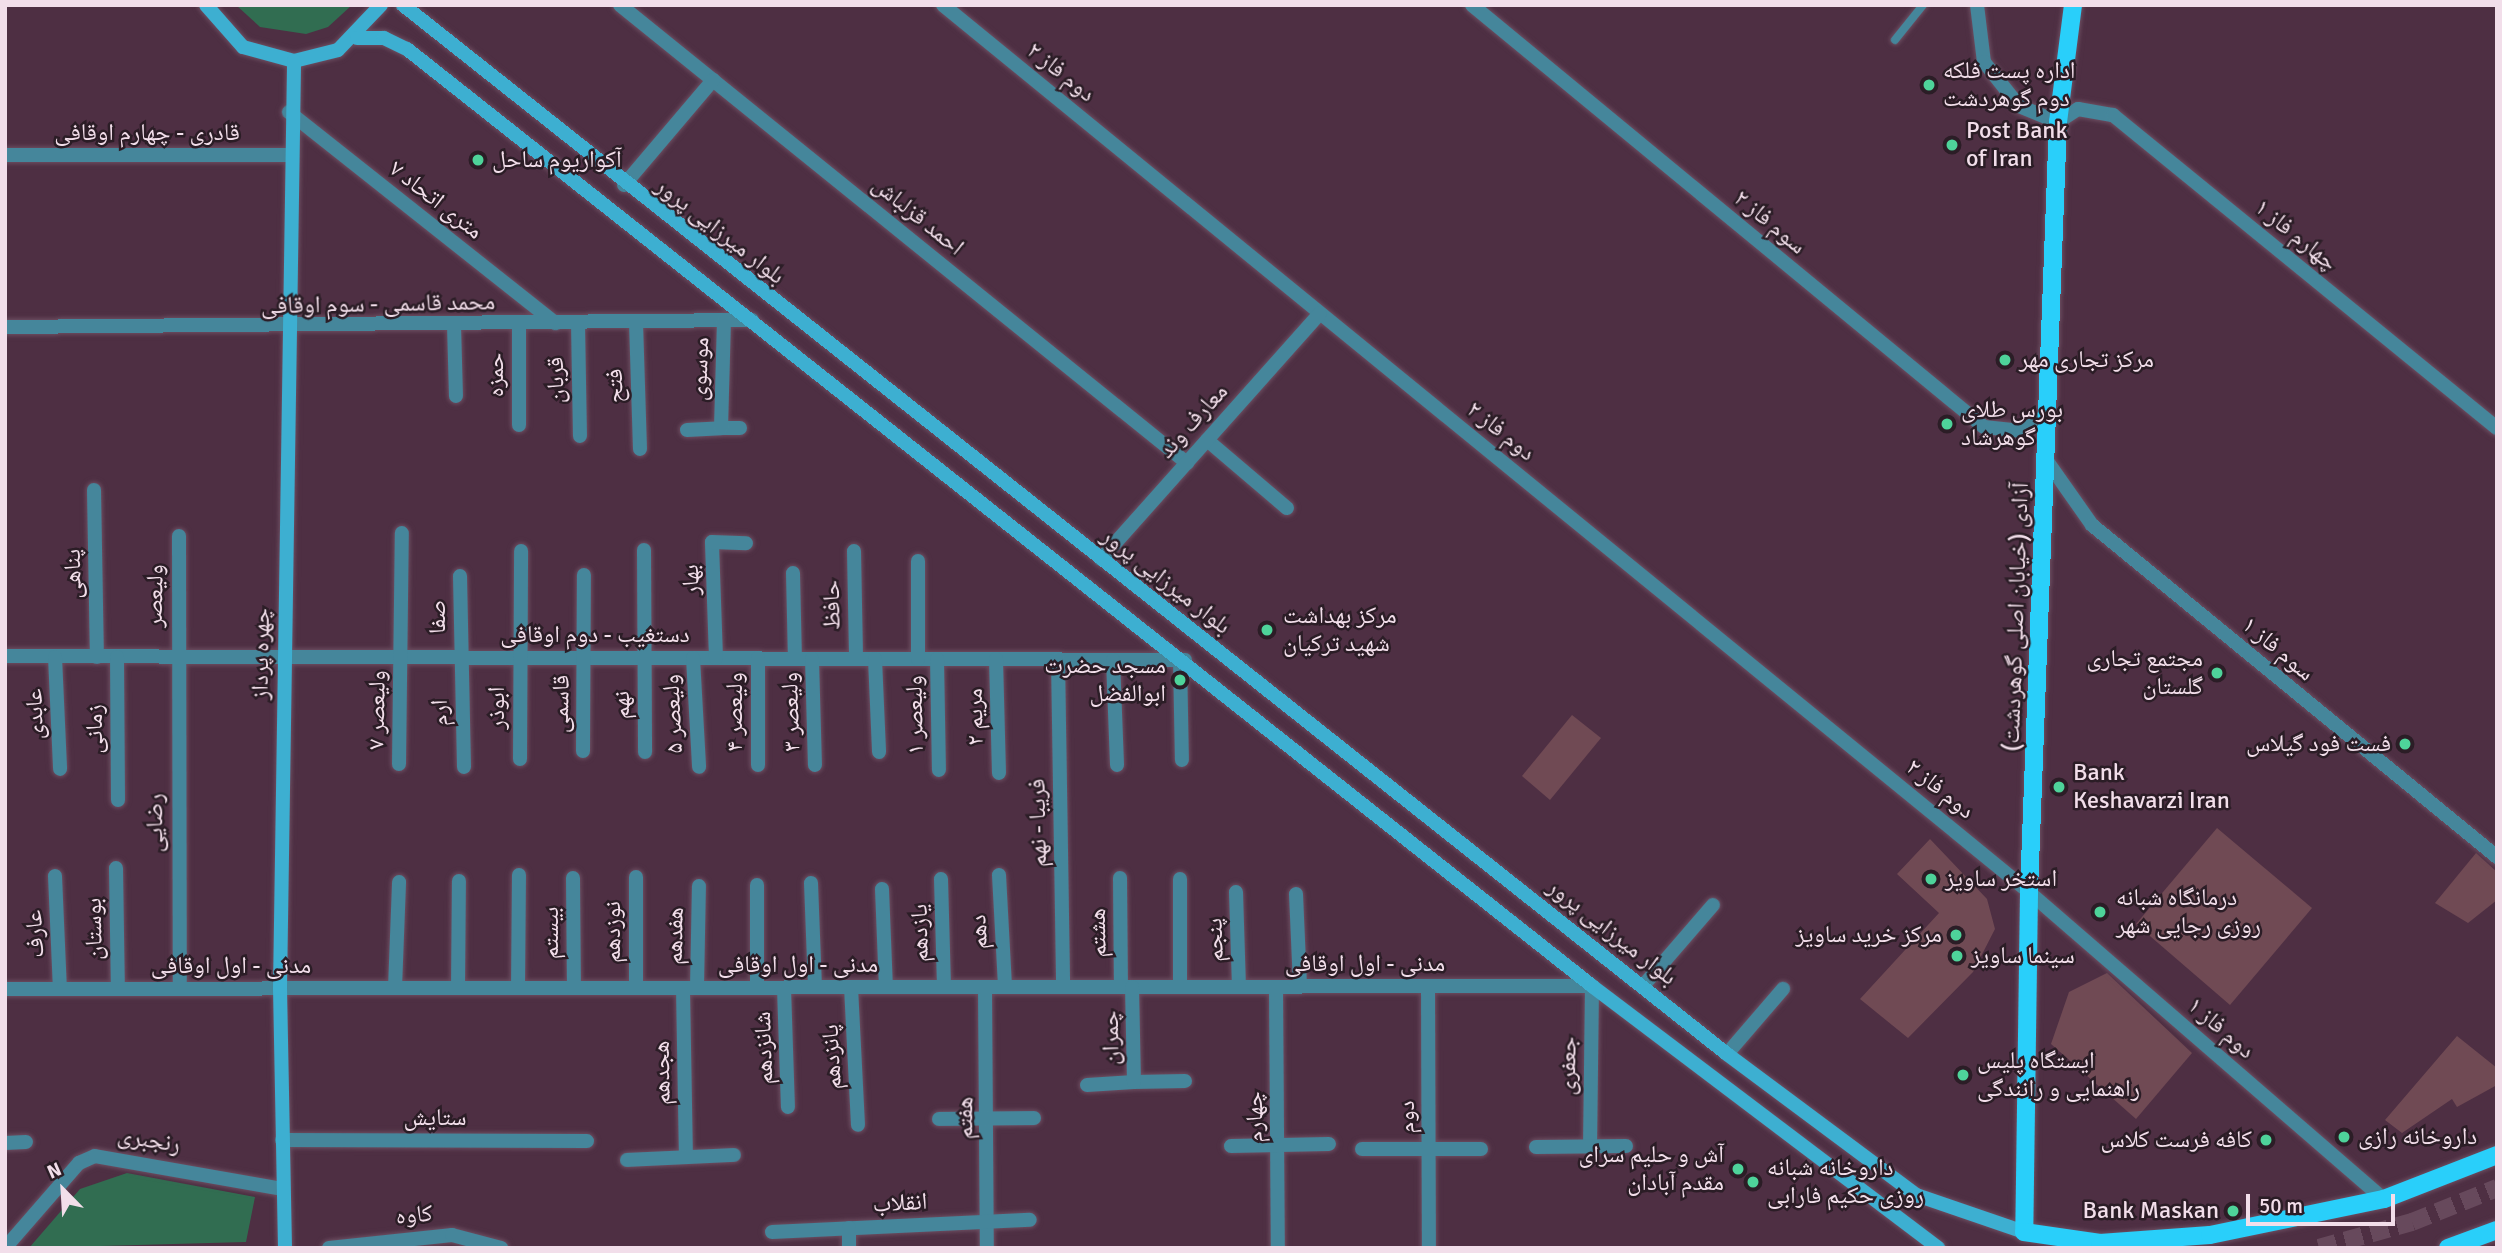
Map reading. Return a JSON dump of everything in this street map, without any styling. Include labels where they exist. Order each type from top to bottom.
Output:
[{"type":"main road","points":[[206,5],[243,47],[294,61],[338,51],[357,38],[381,5]]},
{"type":"main road","name":"بلوار میرزایی پرور","points":[[403,5],[624,185],[1727,1054],[1916,1195],[2024,1232]]},
{"type":"main road","name":"آزادی (خیابان اصلی گوهردشت)","points":[[2024,1232],[2029,892],[2058,122],[2073,5]]},
{"type":"main road","name":"بلوار میرزایی پرور","points":[[357,38],[384,38],[407,49],[1592,986],[1938,1248]]},
{"type":"main road","name":"چهره پرداز","points":[[285,1248],[280,988],[289,112],[294,61]]},
{"type":"main road","points":[[2024,1232],[2138,1243],[2225,1232],[2384,1199],[2497,1155]]},
{"type":"main road","points":[[2448,1248],[2497,1230]]},
{"type":"main road","points":[[2206,1248],[2225,1232]]},
{"type":"street","name":"احمد قزلباش","points":[[620,5],[1186,463]]},
{"type":"street","name":"دوم فاز ۲","points":[[943,5],[2029,892]]},
{"type":"street","name":"سوم فاز ۲","points":[[1472,5],[1984,428],[2022,431],[2048,414]]},
{"type":"street","points":[[1977,5],[1979,44],[1992,79],[2018,106],[2058,122]]},
{"type":"street","points":[[624,185],[713,80]]},
{"type":"street","name":"چهارم فاز ۱","points":[[2058,122],[2078,109],[2113,115],[2497,428]]},
{"type":"street","name":"۷ متری اتحاد","points":[[289,112],[555,323]]},
{"type":"street","name":"قادری - چهارم اوقافی","points":[[5,155],[289,155]]},
{"type":"street","name":"معارف وند","points":[[1101,559],[1320,313]]},
{"type":"street","name":"موسوی","points":[[688,430],[721,428],[724,320]]},
{"type":"street","name":"محمد قاسمی - سوم اوقافی","points":[[5,327],[287,329],[752,320]]},
{"type":"street","name":"فتح","points":[[636,322],[640,449]]},
{"type":"street","name":"قربان","points":[[578,323],[580,436]]},
{"type":"street","name":"حمزه","points":[[519,324],[519,425]]},
{"type":"street","points":[[454,325],[456,396]]},
{"type":"street","points":[[721,428],[740,428]]},
{"type":"street","points":[[1207,440],[1287,508]]},
{"type":"street","name":"سوم فاز ۱","points":[[2047,461],[2092,525],[2497,857]]},
{"type":"street","name":"پناهی","points":[[94,490],[97,657]]},
{"type":"street","points":[[400,657],[402,533]]},
{"type":"street","name":"ولیعصر","points":[[177,657],[179,536]]},
{"type":"street","name":"بهار","points":[[716,658],[712,542],[746,543]]},
{"type":"street","name":"نهم","points":[[644,550],[645,751]]},
{"type":"street","name":"ابوذر","points":[[520,759],[521,551]]},
{"type":"street","name":"حافظ","points":[[854,551],[856,659]]},
{"type":"street","points":[[918,561],[918,659]]},
{"type":"street","points":[[793,573],[795,659]]},
{"type":"street","name":"قاسمی","points":[[583,751],[584,575]]},
{"type":"street","name":"صفا","points":[[460,576],[461,657]]},
{"type":"street","name":"دستغیب - دوم اوقافی","points":[[5,656],[1182,660]]},
{"type":"street","name":"عابدی","points":[[55,656],[60,769]]},
{"type":"street","name":"زمانی","points":[[117,657],[118,800]]},
{"type":"street","name":"رضایی","points":[[177,657],[180,988]]},
{"type":"street","name":"ولیعصر ۷","points":[[399,764],[400,657]]},
{"type":"street","name":"ارم","points":[[461,657],[464,767]]},
{"type":"street","name":"ولیعصر ۵","points":[[693,658],[699,767]]},
{"type":"street","name":"ولیعصر ۴","points":[[758,658],[758,765]]},
{"type":"street","name":"ولیعصر ۳","points":[[812,659],[815,765]]},
{"type":"street","points":[[875,659],[879,752]]},
{"type":"street","name":"ولیعصر ۱","points":[[937,659],[939,769]]},
{"type":"street","name":"مریم ۲","points":[[996,659],[999,773]]},
{"type":"street","name":"فریبا - نهم","points":[[1058,659],[1063,987]]},
{"type":"street","points":[[1113,660],[1117,765]]},
{"type":"street","points":[[1182,660],[1182,760]]},
{"type":"street","name":"بوستان","points":[[116,868],[118,989]]},
{"type":"street","points":[[518,988],[519,875]]},
{"type":"street","name":"دهم","points":[[999,875],[1005,987]]},
{"type":"street","name":"عارف","points":[[55,876],[60,989]]},
{"type":"street","name":"نوزدهم","points":[[636,877],[636,988]]},
{"type":"street","name":"بیستم","points":[[573,878],[574,988]]},
{"type":"street","name":"هشتم","points":[[1120,878],[1127,987]]},
{"type":"street","name":"یازدهم","points":[[941,879],[944,987]]},
{"type":"street","points":[[1180,879],[1180,987]]},
{"type":"street","points":[[458,988],[459,881]]},
{"type":"street","points":[[396,988],[399,882]]},
{"type":"street","points":[[811,883],[815,987]]},
{"type":"street","name":"هفدهم","points":[[690,988],[699,886]]},
{"type":"street","points":[[757,886],[757,988]]},
{"type":"street","points":[[882,889],[886,987]]},
{"type":"street","name":"پنجم","points":[[1236,892],[1239,987]]},
{"type":"street","name":"دوم فاز ۱","points":[[2029,892],[2384,1199]]},
{"type":"street","points":[[1296,894],[1300,986]]},
{"type":"street","points":[[1643,986],[1713,905]]},
{"type":"street","name":"چهارم","points":[[1276,986],[1278,1248]]},
{"type":"street","name":"دوم","points":[[1428,986],[1429,1248]]},
{"type":"street","name":"مدنی - اول اوقافی","points":[[5,989],[1592,986]]},
{"type":"street","name":"جعفری","points":[[1590,1147],[1592,986]]},
{"type":"street","name":"هفتم","points":[[985,987],[987,1248]]},
{"type":"street","name":"چمران","points":[[1087,1085],[1134,1082],[1127,987]]},
{"type":"street","name":"هجدهم","points":[[687,1157],[690,988]]},
{"type":"street","name":"شانزدهم","points":[[784,988],[788,1107]]},
{"type":"street","name":"پانزدهم","points":[[851,988],[858,1125]]},
{"type":"street","points":[[1727,1054],[1783,989]]},
{"type":"street","points":[[1134,1082],[1185,1081]]},
{"type":"street","points":[[939,1119],[1034,1118]]},
{"type":"street","name":"ستایش","points":[[282,1140],[587,1141]]},
{"type":"street","points":[[5,1143],[26,1142]]},
{"type":"street","points":[[1231,1146],[1329,1143]]},
{"type":"street","points":[[1536,1147],[1626,1146]]},
{"type":"street","points":[[1362,1149],[1481,1149]]},
{"type":"street","points":[[627,1160],[734,1155]]},
{"type":"street","name":"رنجبری","points":[[5,1248],[79,1163],[94,1156],[282,1189]]},
{"type":"street","name":"انقلاب","points":[[772,1232],[1030,1220]]},
{"type":"street","points":[[5,1226],[22,1226]]},
{"type":"street","points":[[849,1228],[849,1248]]},
{"type":"street","name":"کاوه","points":[[329,1248],[452,1235],[501,1248]]},
{"type":"lane","points":[[1895,40],[1923,5]]},
{"type":"green space","points":[[236,5],[352,5],[328,27],[306,34],[260,27]]},
{"type":"green space","points":[[127,1173],[255,1197],[246,1242],[29,1248],[80,1189]]},
{"type":"building","points":[[1572,715],[1601,738],[1550,800],[1522,776]]},
{"type":"building","points":[[2217,828],[2312,908],[2230,1005],[2136,924]]},
{"type":"building","name":"مرکز خرید ساویز","points":[[1930,839],[1987,899],[1995,929],[1973,972],[1908,1038],[1860,999],[1939,913],[1897,874]]},
{"type":"building","points":[[2476,853],[2497,872],[2497,900],[2468,923],[2435,903]]},
{"type":"building","points":[[2107,973],[2192,1053],[2136,1119],[2051,1044],[2069,992]]},
{"type":"building","points":[[2457,1036],[2497,1068],[2497,1085],[2457,1107],[2452,1099],[2402,1133],[2385,1120]]},
{"type":"tunnel","points":[[2319,1248],[2412,1222],[2497,1188]]},
{"type":"place","name":"اداره پست فلکه دوم گوهردشت","points":[[1929,85]]},
{"type":"place","name":"Post Bank of Iran","points":[[1952,145]]},
{"type":"place","name":"آکواریوم ساحل","points":[[478,160]]},
{"type":"place","name":"مرکز تجاری مهر","points":[[2005,360]]},
{"type":"place","name":"بورس طلای گوهرشاد","points":[[1947,424]]},
{"type":"place","name":"مرکز بهداشت شهید ترکیان","points":[[1267,630]]},
{"type":"place","name":"مجتمع تجاری گلستان","points":[[2217,673]]},
{"type":"place","name":"مسجد حضرت ابوالفضل","points":[[1180,680]]},
{"type":"place","name":"فست فود گیلاس","points":[[2405,744]]},
{"type":"place","name":"Bank Keshavarzi Iran","points":[[2059,787]]},
{"type":"place","name":"استخر ساویز","points":[[1931,879]]},
{"type":"place","name":"درمانگاه شبانه روزی رجایی شهر","points":[[2100,912]]},
{"type":"place","name":"مرکز خرید ساویز","points":[[1956,935]]},
{"type":"place","name":"سینما ساویز","points":[[1957,956]]},
{"type":"place","name":"ایستگاه پلیس راهنمایی و رانندگی","points":[[1963,1075]]},
{"type":"place","name":"داروخانه رازی","points":[[2344,1137]]},
{"type":"place","name":"کافه فرست کلاس","points":[[2266,1140]]},
{"type":"place","name":"آش و حلیم سرای مقدم آبادان","points":[[1738,1169]]},
{"type":"place","name":"داروخانه شبانه روزی حکیم فارابی","points":[[1753,1182]]},
{"type":"place","name":"Bank Maskan","points":[[2233,1211]]}]
